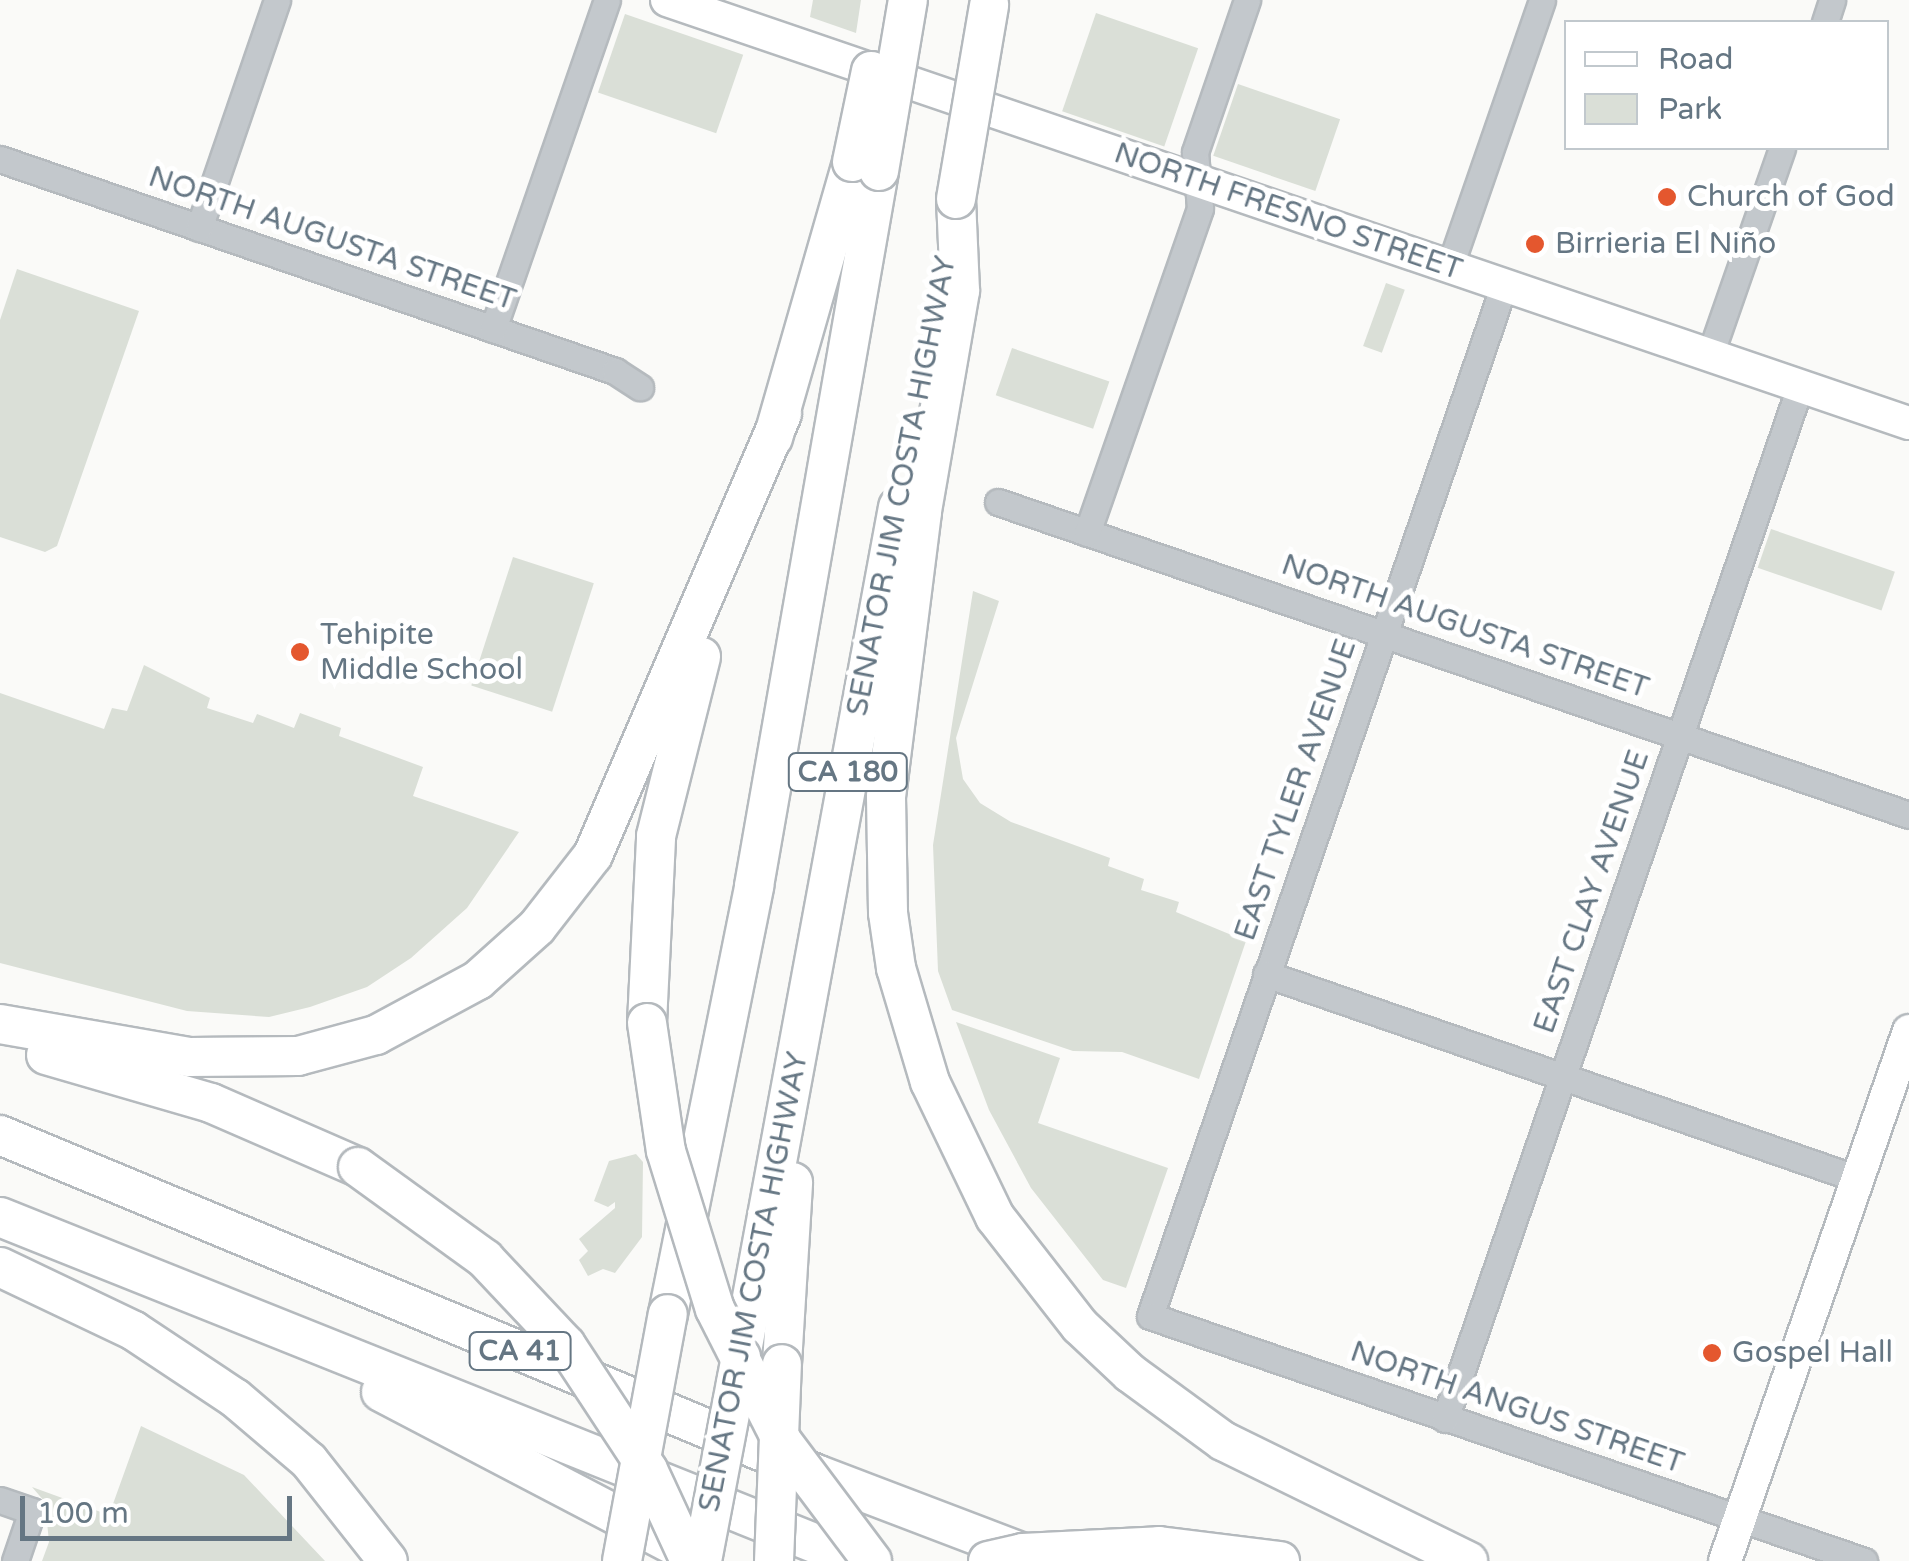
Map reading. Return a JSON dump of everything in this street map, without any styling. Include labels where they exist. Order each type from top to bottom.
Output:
[{"type":"highway","points":[[872,1561],[782,1441],[715,1309],[666,1150],[647,1023],[652,873],[670,765],[865,167],[882,22],[898,0]]},
{"type":"highway","name":"CA 180","points":[[622,1561],[754,886],[865,167],[908,0]]},
{"type":"highway","name":"SENATOR JIM COSTA HIGHWAY","points":[[704,1561],[989,2]]},
{"type":"highway","points":[[956,199],[960,291],[922,512],[886,796],[890,932],[930,1082],[995,1217],[1080,1326],[1130,1372],[1223,1441],[1468,1561]]},
{"type":"highway","points":[[0,1024],[190,1056],[298,1056],[376,1035],[478,980],[537,927],[594,855],[782,414]]},
{"type":"highway","points":[[774,1561],[803,1020]]},
{"type":"highway","points":[[0,1042],[210,1102],[358,1167],[485,1259],[566,1345],[648,1470],[690,1561]]},
{"type":"highway","name":"CA 41","points":[[0,1135],[816,1474],[1043,1561]]},
{"type":"highway","name":"CA 41","points":[[0,1217],[859,1561]]},
{"type":"highway","points":[[0,1267],[134,1331],[236,1398],[308,1462],[388,1561]]},
{"type":"highway","points":[[202,1298],[704,1561]]},
{"type":"highway","points":[[988,1561],[1023,1553],[1159,1546],[1280,1561]]},
{"type":"main road","name":"NORTH FRESNO STREET","points":[[667,0],[1909,423]]},
{"type":"main road","points":[[1726,1561],[1909,1031]]},
{"type":"street","points":[[199,228],[277,0]]},
{"type":"street","points":[[493,329],[607,0]]},
{"type":"street","points":[[1087,533],[1200,208],[1195,152],[1247,0]]},
{"type":"street","points":[[1450,266],[1542,0]]},
{"type":"street","points":[[1710,356],[1781,150]]},
{"type":"street","name":"NORTH AUGUSTA STREET","points":[[0,159],[615,372],[640,387]]},
{"type":"street","name":"EAST TYLER AVENUE","points":[[1150,1316],[1504,285]]},
{"type":"street","name":"EAST CLAY AVENUE","points":[[1445,1419],[1800,386]]},
{"type":"street","name":"NORTH AUGUSTA STREET","points":[[998,502],[1909,815]]},
{"type":"street","points":[[1266,974],[1858,1179]]},
{"type":"street","name":"NORTH ANGUS STREET","points":[[1150,1316],[1864,1561]]},
{"type":"street","points":[[0,1500],[32,1511],[15,1561]]},
{"type":"green space","points":[[813,0],[861,0],[856,33],[810,17]]},
{"type":"green space","points":[[1096,13],[1198,48],[1164,146],[1062,111]]},
{"type":"green space","points":[[625,14],[743,55],[716,133],[598,92]]},
{"type":"green space","points":[[1238,84],[1340,119],[1315,191],[1213,156]]},
{"type":"green space","points":[[17,269],[139,311],[57,546],[45,552],[0,537],[0,320]]},
{"type":"green space","points":[[1386,283],[1405,290],[1382,353],[1363,346]]},
{"type":"green space","points":[[1012,348],[1109,382],[1093,429],[996,395]]},
{"type":"green space","points":[[1771,529],[1895,572],[1882,610],[1758,568]]},
{"type":"green space","points":[[513,557],[594,583],[552,712],[471,685]]},
{"type":"green space","points":[[973,591],[999,601],[956,738],[963,779],[980,803],[1011,822],[1110,858],[1108,866],[1144,879],[1141,890],[1179,902],[1176,912],[1246,941],[1199,1079],[1122,1052],[1073,1051],[952,1010],[938,971],[933,845]]},
{"type":"green space","points":[[144,665],[210,698],[207,708],[253,723],[257,714],[294,728],[300,713],[341,728],[339,736],[423,767],[413,796],[519,832],[467,908],[411,958],[367,987],[310,1007],[269,1017],[187,1011],[0,963],[0,693],[104,729],[112,708],[127,711]]},
{"type":"green space","points":[[956,1022],[1060,1058],[1038,1123],[1168,1168],[1126,1288],[1103,1280],[1031,1188],[989,1110]]},
{"type":"green space","points":[[636,1154],[643,1162],[642,1237],[615,1273],[603,1269],[588,1276],[579,1260],[588,1251],[579,1239],[615,1208],[615,1202],[608,1207],[594,1201],[609,1161]]},
{"type":"green space","points":[[141,1426],[244,1475],[325,1561],[42,1561],[49,1542],[45,1502],[32,1487],[109,1515]]},
{"type":"place","name":"Church of God","points":[[1667,197]]},
{"type":"place","name":"Birrieria El Niño","points":[[1535,244]]},
{"type":"place","name":"Tehipite Middle School","points":[[300,652]]},
{"type":"place","name":"Gospel Hall","points":[[1712,1353]]}]
